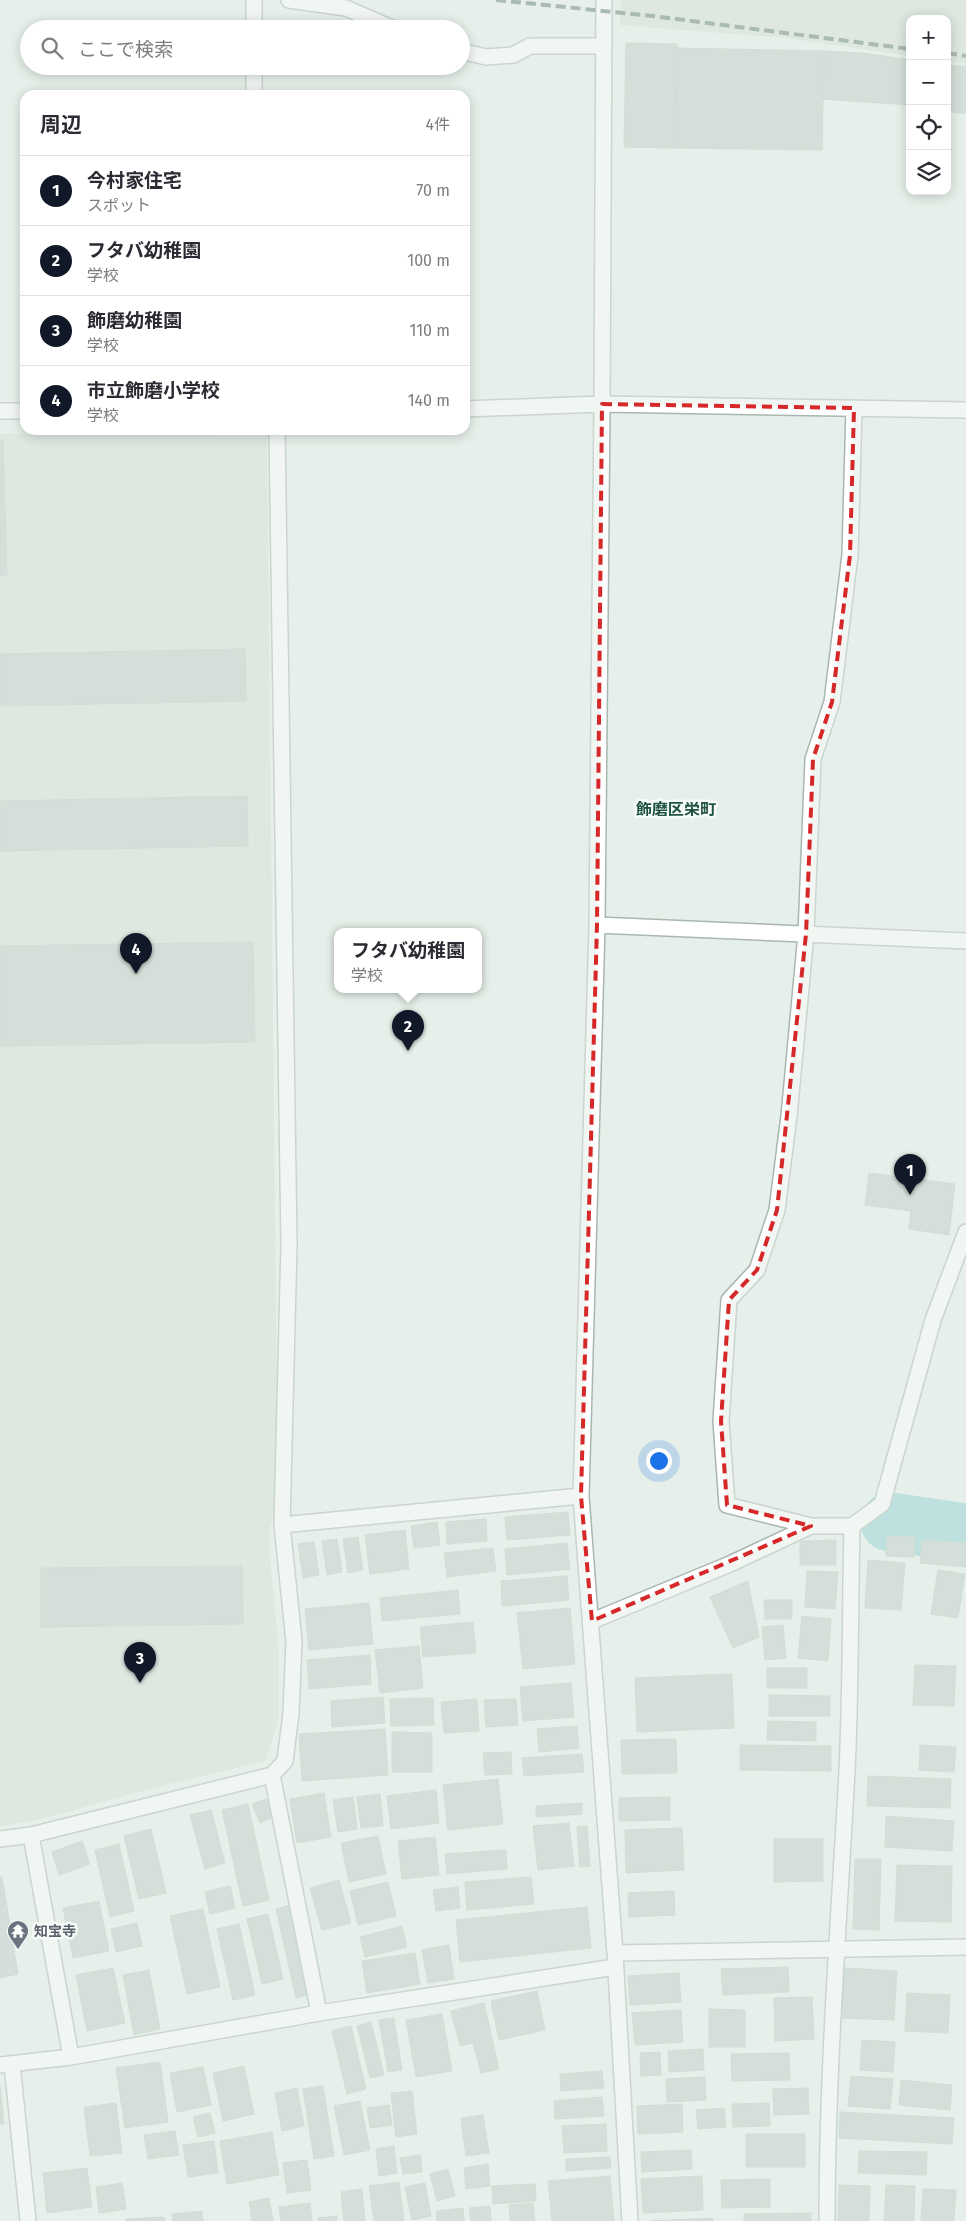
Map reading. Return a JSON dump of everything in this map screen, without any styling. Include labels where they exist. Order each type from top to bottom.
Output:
[{"type":"street","points":[[254,0],[254,20]]},
{"type":"street","points":[[289,0],[346,8],[373,20]]},
{"type":"street","points":[[604,0],[597,925],[581,1496],[592,1622],[615,1960],[630,2221]]},
{"type":"street","points":[[470,53],[486,57],[513,55],[530,46],[604,46]]},
{"type":"street","points":[[254,75],[254,90]]},
{"type":"street","points":[[470,409],[602,404],[966,410]]},
{"type":"street","points":[[854,408],[850,555],[832,702],[813,759],[806,934],[789,1116],[777,1210],[757,1270],[729,1300],[721,1422],[727,1504],[811,1526],[852,1526],[882,1504],[933,1320],[966,1232]]},
{"type":"street","points":[[0,411],[20,411]]},
{"type":"street","points":[[0,1839],[31,1836],[272,1776],[285,1761],[291,1713],[294,1641],[282,1525],[290,1244],[277,435]]},
{"type":"street","points":[[597,925],[966,941]]},
{"type":"street","points":[[282,1525],[581,1496]]},
{"type":"street","points":[[592,1622],[730,1564],[811,1526]]},
{"type":"street","points":[[827,2221],[827,2151],[835,1948],[847,1770],[852,1526]]},
{"type":"street","points":[[272,1776],[319,2013]]},
{"type":"street","points":[[31,1836],[71,2057]]},
{"type":"street","points":[[28,2221],[6,2064],[71,2057],[615,1960],[835,1948],[966,1947]]},
{"type":"highlighted area","points":[[602,404],[854,408],[850,555],[832,702],[813,759],[806,934],[777,1210],[757,1270],[729,1300],[721,1421],[727,1505],[811,1526],[592,1621],[581,1496],[597,925]]},
{"type":"shaded area","points":[[621,0],[966,0],[966,63],[951,61],[951,15],[906,15],[906,55],[786,38],[620,25]]},
{"type":"shaded area","points":[[0,434],[267,436],[278,1512],[270,1527],[269,1548],[279,1652],[279,1715],[266,1761],[164,1785],[41,1819],[0,1826]]},
{"type":"building","points":[[626,43],[677,44],[675,148],[624,147]]},
{"type":"building","points":[[677,48],[824,51],[822,150],[675,148]]},
{"type":"building","points":[[824,51],[863,53],[906,59],[906,105],[823,99]]},
{"type":"building","points":[[951,65],[958,66],[959,113],[951,112]]},
{"type":"building","points":[[958,66],[966,66],[966,113],[959,113]]},
{"type":"building","points":[[0,441],[3,441],[7,575],[0,575]]},
{"type":"building","points":[[245,649],[246,701],[0,706],[0,654]]},
{"type":"building","points":[[247,796],[248,846],[0,851],[0,801]]},
{"type":"building","points":[[253,942],[255,1042],[0,1046],[0,946]]},
{"type":"building","points":[[869,1173],[955,1184],[949,1235],[909,1229],[911,1211],[865,1205]]},
{"type":"building","points":[[568,1512],[570,1535],[507,1540],[505,1517]]},
{"type":"building","points":[[486,1519],[487,1541],[447,1544],[446,1522]]},
{"type":"building","points":[[437,1522],[440,1545],[414,1548],[411,1526]]},
{"type":"building","points":[[405,1530],[409,1569],[370,1574],[365,1535]]},
{"type":"building","points":[[887,1536],[915,1537],[914,1557],[886,1556]]},
{"type":"building","points":[[358,1537],[363,1570],[348,1573],[343,1539]]},
{"type":"building","points":[[337,1539],[342,1572],[327,1575],[322,1541]]},
{"type":"building","points":[[836,1540],[836,1565],[800,1565],[800,1541]]},
{"type":"building","points":[[922,1540],[966,1543],[966,1567],[920,1563]]},
{"type":"building","points":[[314,1542],[319,1575],[303,1578],[298,1544]]},
{"type":"building","points":[[567,1543],[570,1569],[507,1575],[505,1549]]},
{"type":"building","points":[[493,1548],[496,1571],[447,1577],[444,1553]]},
{"type":"building","points":[[868,1560],[905,1563],[901,1610],[865,1608]]},
{"type":"building","points":[[242,1566],[243,1624],[41,1627],[41,1568]]},
{"type":"building","points":[[938,1570],[965,1574],[958,1618],[931,1614]]},
{"type":"building","points":[[807,1571],[838,1572],[835,1609],[805,1607]]},
{"type":"building","points":[[567,1576],[569,1600],[502,1606],[501,1581]]},
{"type":"building","points":[[748,1581],[759,1637],[733,1648],[710,1597]]},
{"type":"building","points":[[458,1590],[460,1614],[382,1621],[380,1598]]},
{"type":"building","points":[[764,1600],[792,1600],[792,1619],[765,1619]]},
{"type":"building","points":[[369,1603],[373,1644],[309,1650],[305,1609]]},
{"type":"building","points":[[570,1608],[575,1664],[523,1669],[517,1613]]},
{"type":"building","points":[[802,1616],[831,1619],[828,1661],[798,1658]]},
{"type":"building","points":[[473,1622],[476,1653],[423,1657],[420,1627]]},
{"type":"building","points":[[783,1625],[786,1658],[765,1660],[762,1627]]},
{"type":"building","points":[[419,1646],[423,1688],[380,1693],[375,1650]]},
{"type":"building","points":[[370,1655],[371,1684],[309,1689],[307,1660]]},
{"type":"building","points":[[915,1665],[956,1666],[954,1706],[913,1705]]},
{"type":"building","points":[[767,1668],[807,1668],[807,1688],[767,1688]]},
{"type":"building","points":[[732,1674],[734,1728],[637,1732],[635,1678]]},
{"type":"building","points":[[571,1683],[574,1717],[523,1721],[520,1687]]},
{"type":"building","points":[[769,1695],[830,1696],[830,1716],[769,1716]]},
{"type":"building","points":[[383,1697],[385,1723],[332,1727],[331,1701]]},
{"type":"building","points":[[433,1698],[434,1725],[391,1726],[390,1699]]},
{"type":"building","points":[[477,1699],[479,1731],[444,1733],[441,1702]]},
{"type":"building","points":[[516,1699],[518,1725],[486,1727],[484,1700]]},
{"type":"building","points":[[768,1721],[816,1722],[816,1741],[767,1740]]},
{"type":"building","points":[[577,1726],[579,1748],[539,1752],[537,1729]]},
{"type":"building","points":[[385,1729],[388,1775],[302,1781],[299,1734]]},
{"type":"building","points":[[392,1732],[432,1733],[432,1772],[392,1772]]},
{"type":"building","points":[[676,1739],[677,1773],[622,1774],[621,1740]]},
{"type":"building","points":[[740,1745],[831,1746],[831,1771],[740,1770]]},
{"type":"building","points":[[920,1745],[956,1747],[954,1772],[919,1770]]},
{"type":"building","points":[[511,1752],[512,1774],[485,1775],[483,1753]]},
{"type":"building","points":[[582,1754],[584,1772],[524,1776],[522,1758]]},
{"type":"building","points":[[868,1776],[951,1779],[950,1808],[867,1806]]},
{"type":"building","points":[[498,1779],[503,1824],[448,1830],[443,1785]]},
{"type":"building","points":[[436,1790],[439,1823],[391,1829],[387,1796]]},
{"type":"building","points":[[324,1793],[331,1837],[297,1843],[290,1799]]},
{"type":"building","points":[[380,1794],[383,1826],[361,1828],[357,1797]]},
{"type":"building","points":[[353,1797],[357,1829],[338,1832],[333,1800]]},
{"type":"building","points":[[670,1797],[670,1820],[619,1821],[619,1798]]},
{"type":"building","points":[[266,1799],[273,1817],[260,1823],[252,1804]]},
{"type":"building","points":[[582,1803],[582,1814],[536,1817],[536,1806]]},
{"type":"building","points":[[248,1804],[269,1900],[243,1906],[222,1810]]},
{"type":"building","points":[[211,1810],[225,1863],[205,1869],[190,1815]]},
{"type":"building","points":[[886,1816],[954,1821],[952,1851],[885,1847]]},
{"type":"building","points":[[569,1823],[574,1866],[538,1870],[533,1826]]},
{"type":"building","points":[[587,1826],[590,1866],[580,1867],[577,1827]]},
{"type":"building","points":[[682,1828],[684,1870],[626,1873],[625,1830]]},
{"type":"building","points":[[151,1829],[166,1893],[139,1899],[124,1836]]},
{"type":"building","points":[[378,1836],[386,1874],[349,1882],[341,1843]]},
{"type":"building","points":[[435,1837],[439,1875],[402,1879],[398,1841]]},
{"type":"building","points":[[774,1839],[823,1839],[823,1881],[774,1882]]},
{"type":"building","points":[[82,1841],[90,1864],[59,1875],[52,1852]]},
{"type":"building","points":[[119,1844],[134,1911],[110,1917],[95,1850]]},
{"type":"building","points":[[506,1850],[507,1869],[447,1874],[445,1854]]},
{"type":"building","points":[[855,1859],[881,1859],[879,1930],[853,1929]]},
{"type":"building","points":[[897,1865],[952,1866],[951,1922],[895,1921]]},
{"type":"building","points":[[0,1877],[2,1877],[18,1974],[0,1978]]},
{"type":"building","points":[[531,1877],[534,1904],[467,1910],[465,1882]]},
{"type":"building","points":[[339,1880],[351,1923],[322,1930],[310,1888]]},
{"type":"building","points":[[388,1882],[396,1916],[358,1925],[350,1891]]},
{"type":"building","points":[[230,1886],[235,1908],[210,1914],[205,1892]]},
{"type":"building","points":[[458,1887],[460,1908],[436,1911],[433,1890]]},
{"type":"building","points":[[674,1891],[675,1915],[629,1917],[628,1893]]},
{"type":"building","points":[[99,1901],[109,1951],[73,1958],[63,1908]]},
{"type":"building","points":[[290,1905],[310,1994],[296,1998],[276,1909]]},
{"type":"building","points":[[587,1907],[591,1948],[460,1962],[456,1920]]},
{"type":"building","points":[[203,1909],[220,1987],[187,1994],[170,1916]]},
{"type":"building","points":[[268,1914],[283,1979],[262,1984],[247,1919]]},
{"type":"building","points":[[137,1923],[142,1946],[116,1952],[111,1929]]},
{"type":"building","points":[[239,1924],[255,1995],[233,2000],[217,1929]]},
{"type":"building","points":[[402,1926],[407,1947],[365,1957],[360,1937]]},
{"type":"building","points":[[449,1945],[454,1979],[428,1983],[422,1950]]},
{"type":"building","points":[[415,1953],[420,1984],[367,1993],[362,1961]]},
{"type":"building","points":[[788,1967],[789,1992],[723,1995],[721,1969]]},
{"type":"building","points":[[113,1968],[125,2023],[87,2031],[76,1975]]},
{"type":"building","points":[[844,1968],[897,1971],[894,2020],[842,2018]]},
{"type":"building","points":[[149,1970],[160,2029],[134,2035],[123,1975]]},
{"type":"building","points":[[679,1973],[681,2002],[630,2005],[628,1976]]},
{"type":"building","points":[[537,1991],[545,2030],[499,2040],[491,2001]]},
{"type":"building","points":[[907,1993],[950,1995],[948,2033],[905,2031]]},
{"type":"building","points":[[812,1997],[814,2039],[775,2041],[774,1998]]},
{"type":"building","points":[[484,2003],[499,2069],[481,2073],[473,2043],[460,2046],[451,2011]]},
{"type":"building","points":[[709,2009],[745,2010],[745,2047],[709,2047]]},
{"type":"building","points":[[681,2010],[683,2042],[635,2045],[632,2013]]},
{"type":"building","points":[[442,2014],[452,2071],[416,2077],[406,2020]]},
{"type":"building","points":[[394,2018],[402,2070],[388,2072],[379,2020]]},
{"type":"building","points":[[371,2022],[384,2075],[370,2078],[357,2026]]},
{"type":"building","points":[[351,2026],[366,2089],[347,2094],[332,2031]]},
{"type":"building","points":[[862,2040],[895,2042],[893,2072],[860,2070]]},
{"type":"building","points":[[703,2049],[704,2070],[669,2072],[668,2051]]},
{"type":"building","points":[[660,2052],[661,2075],[641,2076],[640,2053]]},
{"type":"building","points":[[789,2053],[790,2080],[732,2081],[731,2054]]},
{"type":"building","points":[[160,2062],[168,2122],[125,2128],[116,2068]]},
{"type":"building","points":[[244,2066],[254,2114],[223,2121],[213,2073]]},
{"type":"building","points":[[203,2067],[211,2105],[177,2112],[170,2073]]},
{"type":"building","points":[[602,2071],[604,2088],[561,2091],[560,2074]]},
{"type":"building","points":[[851,2076],[893,2079],[890,2109],[848,2106]]},
{"type":"building","points":[[705,2077],[706,2100],[667,2102],[666,2079]]},
{"type":"building","points":[[901,2080],[952,2085],[950,2110],[899,2105]]},
{"type":"building","points":[[0,2086],[4,2124],[0,2124]]},
{"type":"building","points":[[323,2086],[334,2156],[314,2159],[303,2089]]},
{"type":"building","points":[[297,2088],[304,2126],[282,2131],[275,2093]]},
{"type":"building","points":[[808,2088],[809,2114],[774,2115],[773,2089]]},
{"type":"building","points":[[412,2091],[417,2134],[396,2137],[391,2093]]},
{"type":"building","points":[[602,2097],[604,2116],[555,2119],[554,2101]]},
{"type":"building","points":[[360,2101],[370,2150],[344,2155],[334,2106]]},
{"type":"building","points":[[116,2103],[122,2153],[90,2156],[84,2107]]},
{"type":"building","points":[[769,2103],[770,2126],[733,2127],[732,2104]]},
{"type":"building","points":[[682,2104],[683,2132],[638,2134],[637,2106]]},
{"type":"building","points":[[389,2105],[392,2125],[370,2128],[367,2108]]},
{"type":"building","points":[[724,2108],[726,2127],[698,2129],[696,2110]]},
{"type":"building","points":[[840,2112],[954,2118],[952,2144],[839,2138]]},
{"type":"building","points":[[210,2113],[215,2133],[198,2137],[193,2117]]},
{"type":"building","points":[[483,2115],[489,2153],[466,2156],[461,2118]]},
{"type":"building","points":[[606,2124],[607,2151],[564,2153],[562,2126]]},
{"type":"building","points":[[175,2131],[179,2155],[148,2159],[144,2135]]},
{"type":"building","points":[[272,2132],[279,2175],[227,2184],[220,2141]]},
{"type":"building","points":[[746,2134],[805,2134],[805,2167],[746,2167]]},
{"type":"building","points":[[214,2141],[218,2173],[188,2177],[183,2145]]},
{"type":"building","points":[[394,2146],[397,2173],[379,2176],[376,2149]]},
{"type":"building","points":[[691,2150],[692,2169],[642,2172],[641,2152]]},
{"type":"building","points":[[859,2151],[927,2152],[926,2175],[858,2173]]},
{"type":"building","points":[[420,2155],[422,2172],[403,2174],[400,2158]]},
{"type":"building","points":[[610,2157],[611,2168],[566,2171],[566,2159]]},
{"type":"building","points":[[307,2160],[311,2190],[287,2193],[283,2163]]},
{"type":"building","points":[[488,2164],[490,2186],[466,2189],[464,2168]]},
{"type":"building","points":[[87,2168],[92,2207],[47,2213],[43,2173]]},
{"type":"building","points":[[448,2169],[455,2196],[437,2201],[430,2174]]},
{"type":"building","points":[[610,2176],[614,2221],[552,2221],[548,2181]]},
{"type":"building","points":[[702,2176],[703,2210],[643,2213],[641,2179]]},
{"type":"building","points":[[770,2179],[770,2207],[722,2208],[721,2180]]},
{"type":"building","points":[[399,2182],[404,2221],[374,2221],[369,2186]]},
{"type":"building","points":[[122,2183],[126,2209],[99,2213],[96,2187]]},
{"type":"building","points":[[425,2183],[431,2216],[412,2220],[405,2187]]},
{"type":"building","points":[[535,2184],[536,2201],[493,2204],[492,2186]]},
{"type":"building","points":[[839,2185],[870,2186],[869,2221],[838,2221]]},
{"type":"building","points":[[886,2185],[915,2186],[914,2221],[884,2221]]},
{"type":"building","points":[[362,2189],[365,2221],[344,2221],[341,2192]]},
{"type":"building","points":[[923,2189],[956,2190],[954,2221],[921,2221]]},
{"type":"building","points":[[269,2198],[273,2221],[252,2221],[249,2202]]},
{"type":"building","points":[[310,2203],[312,2221],[281,2221],[279,2207]]},
{"type":"building","points":[[533,2203],[535,2221],[510,2221],[509,2205]]},
{"type":"building","points":[[490,2206],[491,2221],[471,2221],[469,2208]]},
{"type":"building","points":[[463,2208],[464,2221],[437,2221],[436,2211]]},
{"type":"building","points":[[202,2211],[203,2221],[173,2221],[172,2214]]},
{"type":"building","points":[[811,2213],[811,2221],[744,2221],[744,2214]]},
{"type":"building","points":[[337,2216],[337,2221],[318,2221],[318,2218]]},
{"type":"building","points":[[164,2217],[165,2221],[126,2221],[126,2219]]},
{"type":"building","points":[[713,2218],[713,2221],[650,2221]]},
{"type":"waterway","points":[[890,1522],[966,1533]]},
{"type":"railway","points":[[496,0],[653,16],[906,48]]},
{"type":"railway","points":[[951,54],[966,56]]},
{"type":"place","name":"市立飾磨小学校","points":[[136,974]]},
{"type":"place","name":"フタバ幼稚園","points":[[408,1051]]},
{"type":"place","name":"今村家住宅","points":[[910,1195]]},
{"type":"place","name":"飾磨幼稚園","points":[[140,1683]]},
{"type":"place","name":"知宝寺","points":[[18,1950]]},
{"type":"district","name":"飾磨区栄町","points":[[676,809]]}]
